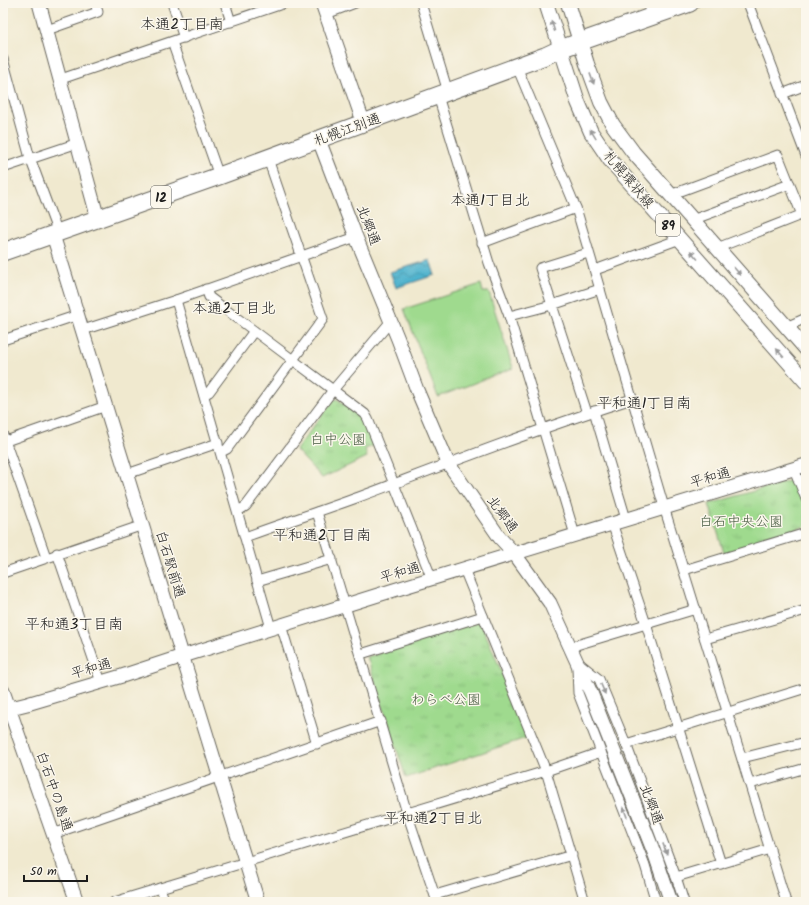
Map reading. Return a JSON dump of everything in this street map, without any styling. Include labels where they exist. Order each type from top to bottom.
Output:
[{"type":"highway","name":"札幌江別通","points":[[3,252],[98,220],[268,159],[517,67],[581,42],[650,10],[690,3]]},
{"type":"main road","name":"札幌環状線","points":[[546,3],[578,102],[591,132],[610,160],[806,382]]},
{"type":"main road","name":"札幌環状線","points":[[568,3],[581,42],[586,64],[601,102],[613,125],[633,152],[670,195],[806,349]]},
{"type":"street","points":[[39,3],[61,79],[98,220]]},
{"type":"street","points":[[47,30],[98,12],[96,3]]},
{"type":"street","points":[[172,3],[184,38]]},
{"type":"street","points":[[225,3],[231,22]]},
{"type":"street","points":[[61,79],[285,3]]},
{"type":"street","points":[[355,3],[324,8],[364,124]]},
{"type":"street","points":[[421,3],[482,243],[509,316],[542,430],[575,535]]},
{"type":"street","points":[[748,3],[806,156]]},
{"type":"street","points":[[172,42],[220,176]]},
{"type":"street","points":[[3,59],[30,158],[56,234]]},
{"type":"street","points":[[517,67],[576,208],[664,507],[786,902]]},
{"type":"street","points":[[782,94],[806,85]]},
{"type":"street","name":"北郷通","points":[[319,140],[417,390],[448,463],[500,538],[514,553],[550,603],[591,693],[655,855],[671,902]]},
{"type":"street","points":[[3,168],[78,143]]},
{"type":"street","points":[[670,195],[778,155],[804,214],[717,248]]},
{"type":"street","points":[[221,452],[227,449],[323,319],[268,159]]},
{"type":"street","points":[[692,220],[790,184]]},
{"type":"street","points":[[482,243],[576,208]]},
{"type":"street","name":"白石駅前通","points":[[56,234],[78,315],[258,902]]},
{"type":"street","points":[[83,330],[176,300],[356,237]]},
{"type":"street","points":[[595,270],[680,238]]},
{"type":"street","points":[[588,253],[540,268],[626,519]]},
{"type":"street","points":[[206,289],[209,297],[365,414],[395,484],[432,579]]},
{"type":"street","points":[[509,316],[552,305],[600,289]]},
{"type":"street","points":[[176,300],[257,581],[276,626],[317,744]]},
{"type":"street","points":[[3,340],[78,315]]},
{"type":"street","points":[[786,327],[806,318]]},
{"type":"street","points":[[238,511],[246,506],[333,390],[391,321]]},
{"type":"street","points":[[204,395],[209,392],[254,331]]},
{"type":"street","points":[[245,537],[395,484],[448,463],[590,412],[632,399]]},
{"type":"street","points":[[46,557],[4,439],[106,406]]},
{"type":"street","points":[[127,474],[218,443]]},
{"type":"street","points":[[800,467],[806,499]]},
{"type":"street","name":"平和通","points":[[6,709],[101,682],[276,626],[664,507],[800,467]]},
{"type":"street","points":[[317,512],[361,654],[407,813],[436,899],[572,855]]},
{"type":"street","points":[[612,523],[646,624],[721,864]]},
{"type":"street","points":[[3,573],[57,553],[142,525]]},
{"type":"street","points":[[684,570],[806,532]]},
{"type":"street","points":[[57,553],[101,682]]},
{"type":"street","points":[[257,581],[332,559]]},
{"type":"street","points":[[464,569],[546,771],[586,902]]},
{"type":"street","points":[[570,647],[696,609]]},
{"type":"street","points":[[705,639],[806,610]]},
{"type":"street","points":[[361,654],[483,616]]},
{"type":"street","points":[[577,661],[599,679],[626,744],[684,902]]},
{"type":"street","points":[[577,661],[578,693],[645,865],[656,902]]},
{"type":"street","points":[[626,744],[806,688]]},
{"type":"street","name":"白石中の島通","points":[[3,691],[6,709],[77,902]]},
{"type":"street","points":[[53,834],[381,721]]},
{"type":"street","points":[[742,758],[806,742]]},
{"type":"street","points":[[114,902],[546,771],[601,752]]},
{"type":"street","points":[[750,784],[806,768]]},
{"type":"street","points":[[676,877],[770,849]]},
{"type":"street","points":[[160,888],[166,902]]},
{"type":"green space","points":[[481,284],[483,292],[489,292],[513,368],[438,397],[404,309]]},
{"type":"green space","name":"白中公園","points":[[337,399],[360,416],[374,446],[365,449],[367,457],[322,478],[296,450],[333,400]]},
{"type":"green space","name":"白石中央公園","points":[[792,480],[802,496],[806,514],[806,526],[724,553],[709,504]]},
{"type":"green space","name":"わらべ公園","points":[[478,622],[482,625],[529,737],[406,778],[367,657]]},
{"type":"water","points":[[430,260],[435,275],[396,288],[390,272]]},
{"type":"district","name":"本通2丁目南","points":[[182,24]]},
{"type":"district","name":"本通1丁目北","points":[[490,200]]},
{"type":"district","name":"本通2丁目北","points":[[234,308]]},
{"type":"district","name":"平和通1丁目南","points":[[644,403]]},
{"type":"district","name":"平和通2丁目南","points":[[322,535]]},
{"type":"district","name":"平和通3丁目南","points":[[74,624]]},
{"type":"district","name":"平和通2丁目北","points":[[433,818]]}]
